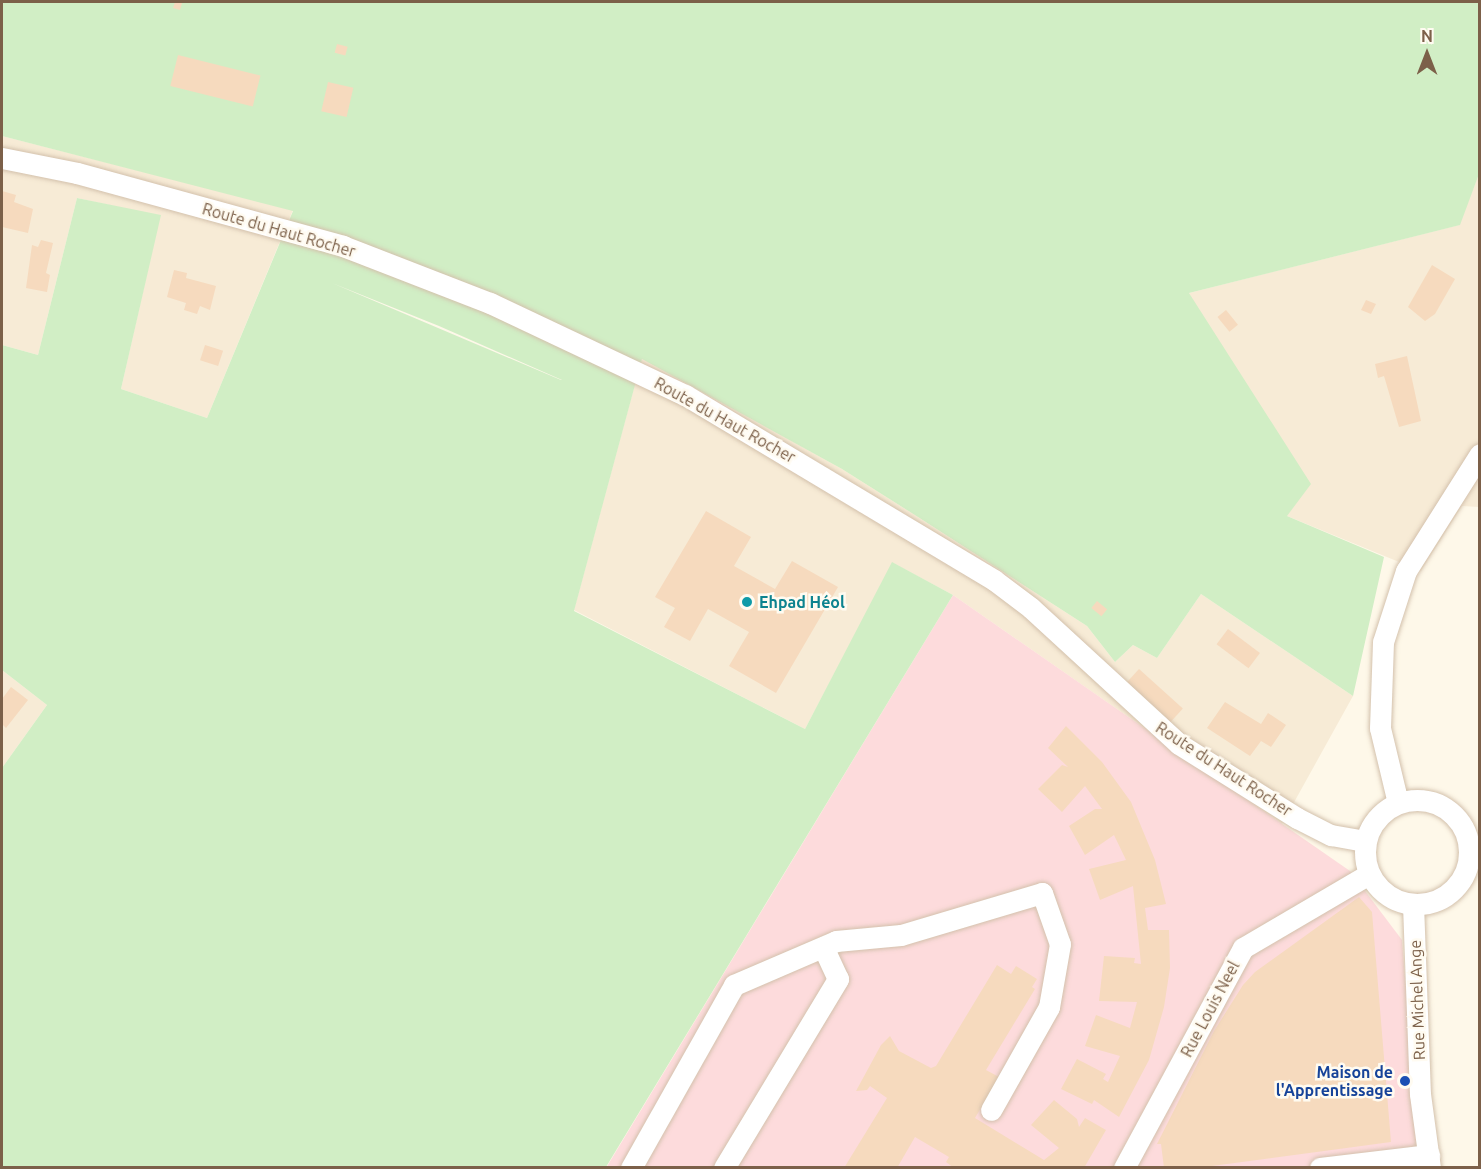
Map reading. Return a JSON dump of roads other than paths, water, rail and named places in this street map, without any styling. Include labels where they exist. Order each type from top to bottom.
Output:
[{"type":"street","name":"Route du Haut Rocher","points":[[2,158],[77,173],[342,246],[490,303],[591,348],[715,412],[994,580],[1031,608],[1179,744],[1297,818],[1330,835],[1365,841]]},
{"type":"street","points":[[1398,802],[1380,728],[1383,642],[1406,571],[1479,454]]},
{"type":"street","points":[[1427,800],[1454,814],[1468,837],[1474,865],[1455,888],[1440,899],[1413,904],[1389,896],[1369,874],[1365,841],[1380,815],[1398,802],[1427,800]]},
{"type":"street","name":"Rue Louis Neel","points":[[1124,1167],[1243,948],[1369,874]]},
{"type":"street","points":[[631,1167],[735,985],[836,941],[912,932],[1042,893],[1060,944],[1049,1007],[991,1110]]},
{"type":"street","name":"Rue Michel Ange","points":[[1413,904],[1420,1094],[1429,1161]]},
{"type":"street","points":[[724,1167],[838,979],[823,947]]},
{"type":"street","points":[[1320,1167],[1429,1161]]},
{"type":"place","name":"Ehpad Héol","points":[[747,602]]},
{"type":"place","name":"Maison de l'Apprentissage","points":[[1405,1081]]}]
